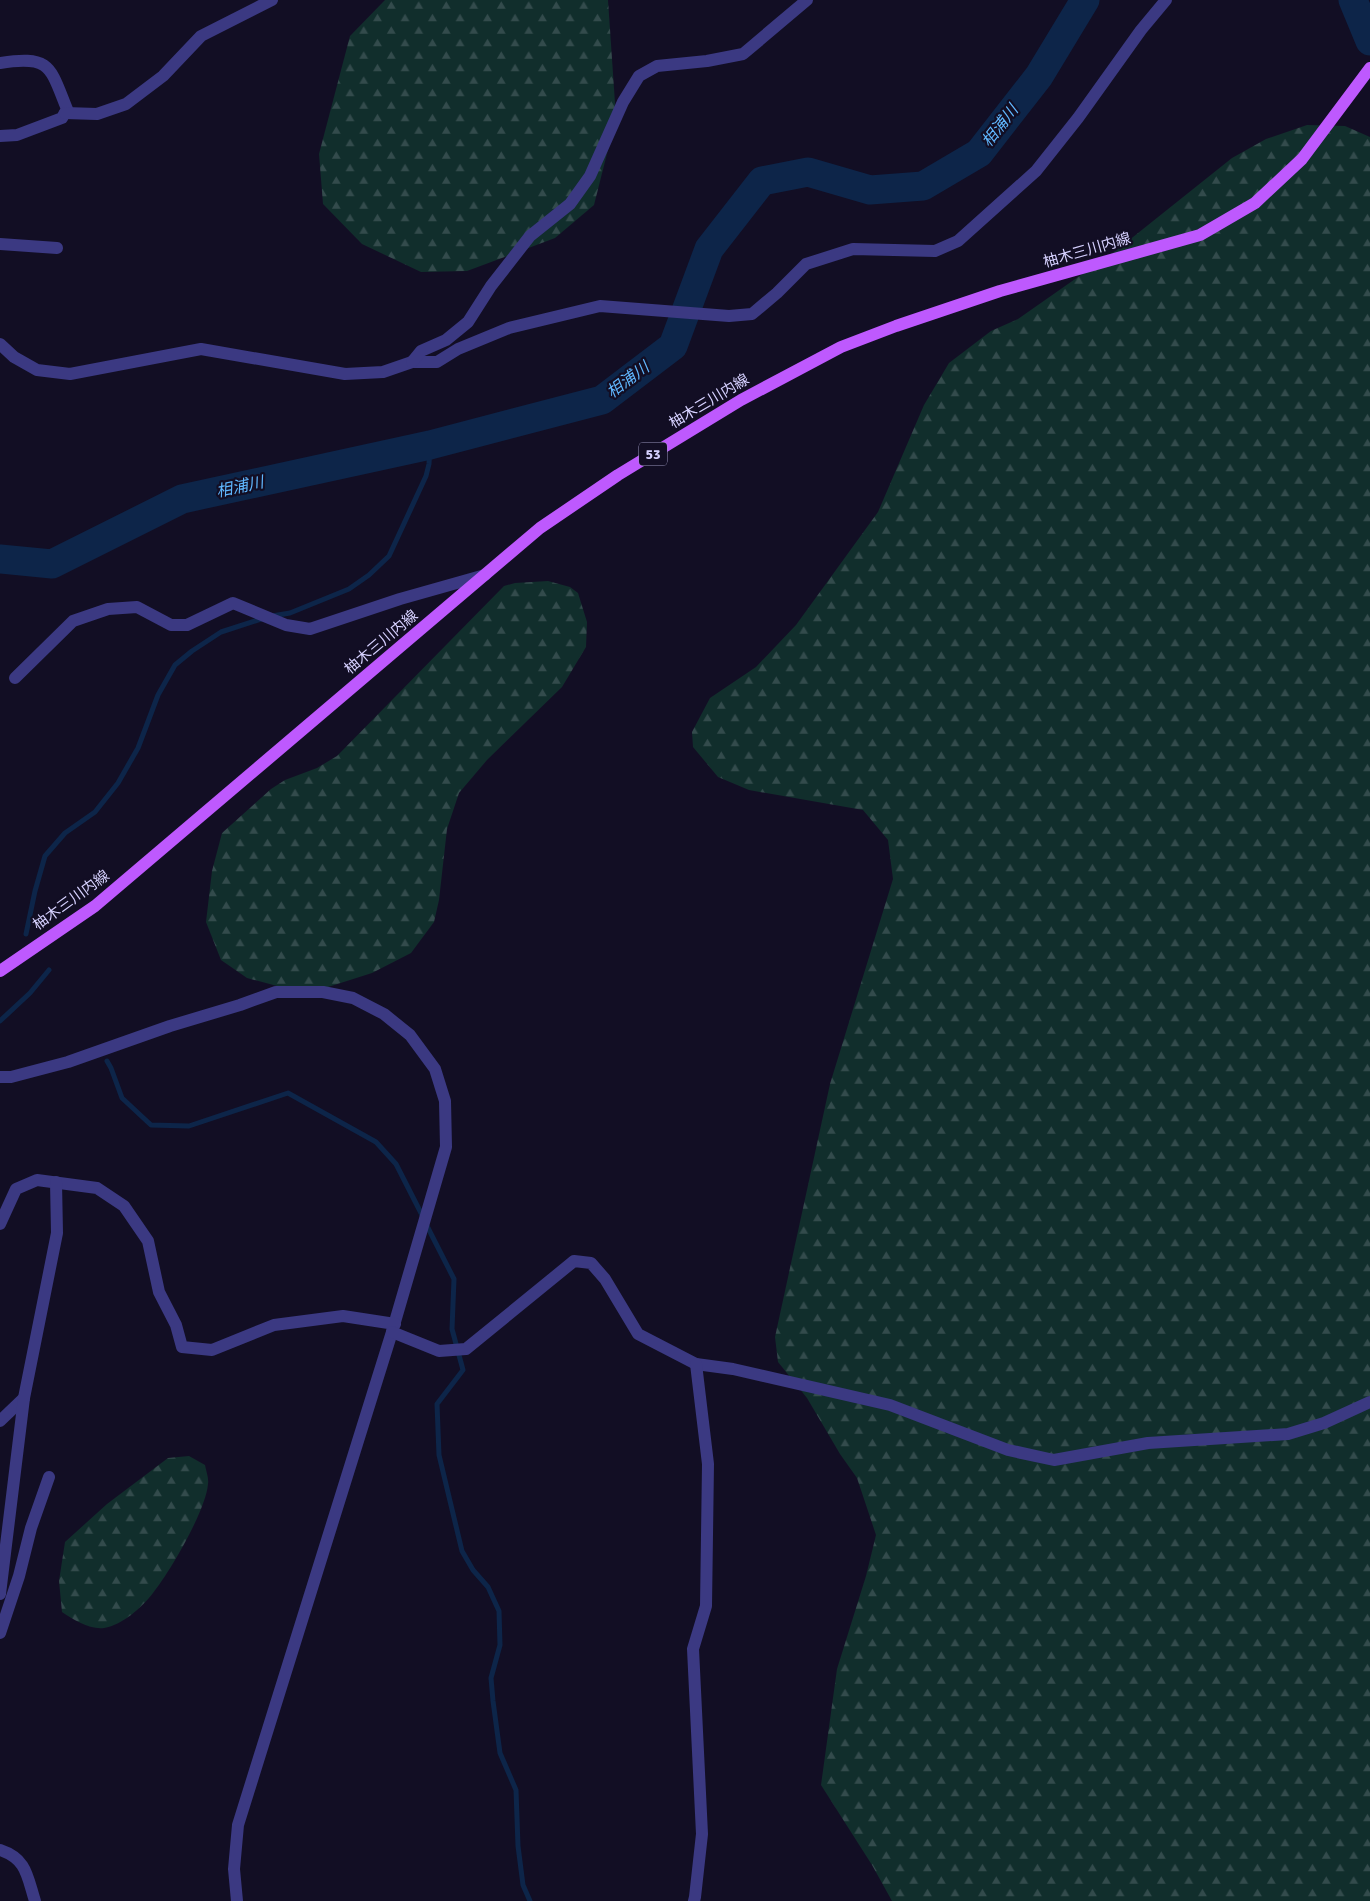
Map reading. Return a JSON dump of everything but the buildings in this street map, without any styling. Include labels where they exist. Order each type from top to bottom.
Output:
[{"type":"main road","name":"柚木三川内線","points":[[0,971],[95,906],[540,528],[618,476],[741,400],[841,347],[896,326],[1000,291],[1200,235],[1255,203],[1302,158],[1370,68]]},
{"type":"street","points":[[65,113],[98,114],[126,104],[163,76],[201,36],[272,0]]},
{"type":"street","points":[[412,362],[421,351],[446,340],[468,322],[491,286],[530,236],[570,204],[590,176],[622,102],[639,76],[657,66],[707,61],[743,54],[807,0]]},
{"type":"street","points":[[0,344],[14,357],[38,370],[70,374],[201,349],[345,374],[382,372],[412,362],[437,362],[458,349],[509,328],[600,306],[729,316],[752,314],[806,264],[853,249],[935,251],[958,241],[1036,171],[1078,118],[1141,30],[1166,0]]},
{"type":"street","points":[[0,63],[38,61],[52,72],[68,110],[62,118],[17,134],[0,136]]},
{"type":"street","points":[[0,244],[57,248]]},
{"type":"street","points":[[15,678],[73,621],[108,609],[137,607],[171,625],[187,625],[233,603],[286,624],[310,629],[400,599],[485,575]]},
{"type":"street","points":[[0,1077],[11,1077],[68,1062],[170,1026],[240,1006],[276,992],[323,992],[353,998],[384,1014],[410,1035],[435,1070],[445,1101],[446,1147],[394,1328],[238,1826],[234,1869],[237,1901]]},
{"type":"street","points":[[0,1224],[16,1189],[37,1180],[97,1188],[124,1206],[148,1241],[159,1292],[176,1325],[182,1347],[212,1350],[274,1325],[343,1316],[394,1328],[439,1351],[466,1349],[574,1261],[591,1263],[604,1279],[638,1334],[696,1364],[733,1368],[890,1404],[1008,1450],[1054,1460],[1148,1443],[1288,1434],[1324,1423],[1370,1402]]},
{"type":"street","points":[[0,1594],[24,1398],[57,1232],[56,1182]]},
{"type":"street","points":[[694,1901],[702,1834],[693,1649],[706,1606],[708,1464],[696,1364]]},
{"type":"street","points":[[0,1421],[24,1398]]},
{"type":"street","points":[[0,1634],[19,1576],[31,1528],[49,1477]]},
{"type":"street","points":[[0,1850],[13,1855],[24,1868],[34,1901]]},
{"type":"green space","points":[[385,0],[608,0],[616,118],[594,205],[555,238],[467,271],[421,272],[362,244],[323,204],[319,154],[350,36]]},
{"type":"green space","points":[[1307,125],[1345,126],[1370,137],[1370,1901],[892,1901],[872,1865],[821,1785],[837,1669],[866,1576],[876,1535],[857,1478],[840,1454],[807,1398],[778,1362],[775,1337],[830,1084],[893,879],[888,840],[863,810],[749,790],[718,777],[693,747],[692,732],[710,698],[756,667],[796,625],[878,512],[924,405],[949,363],[991,331],[1018,319],[1118,249],[1232,158],[1266,139]]},
{"type":"green space","points":[[548,581],[570,587],[578,593],[587,622],[586,647],[562,687],[487,760],[459,793],[447,829],[439,900],[434,922],[411,953],[372,973],[328,987],[277,986],[247,978],[221,960],[206,922],[212,871],[222,833],[271,789],[285,780],[317,768],[337,756],[504,586],[515,583]]},
{"type":"green space","points":[[189,1456],[205,1465],[208,1477],[206,1495],[186,1540],[153,1593],[132,1615],[104,1628],[88,1626],[62,1612],[59,1581],[65,1542],[107,1504],[168,1458]]},
{"type":"waterway","name":"相浦川","points":[[0,559],[52,564],[182,499],[430,445],[602,400],[673,346],[709,249],[762,181],[808,172],[870,190],[923,186],[979,153],[1039,76],[1085,0]]},
{"type":"waterway","points":[[1353,0],[1370,41]]},
{"type":"waterway","points":[[272,616],[290,613],[349,589],[369,575],[389,556],[426,476],[430,445]]},
{"type":"waterway","points":[[26,934],[45,856],[65,833],[95,812],[118,783],[138,748],[158,695],[175,665],[221,632],[264,618]]},
{"type":"waterway","points":[[0,1021],[30,993],[49,970]]},
{"type":"waterway","points":[[107,1061],[122,1098],[151,1125],[189,1126],[288,1093],[376,1142],[396,1164],[423,1217]]},
{"type":"waterway","points":[[426,1224],[454,1279],[452,1329],[463,1370],[437,1404],[439,1455],[462,1551],[473,1570],[488,1587],[499,1611],[500,1645],[491,1678],[493,1701],[500,1753],[516,1790],[518,1846],[523,1885],[530,1901]]}]
